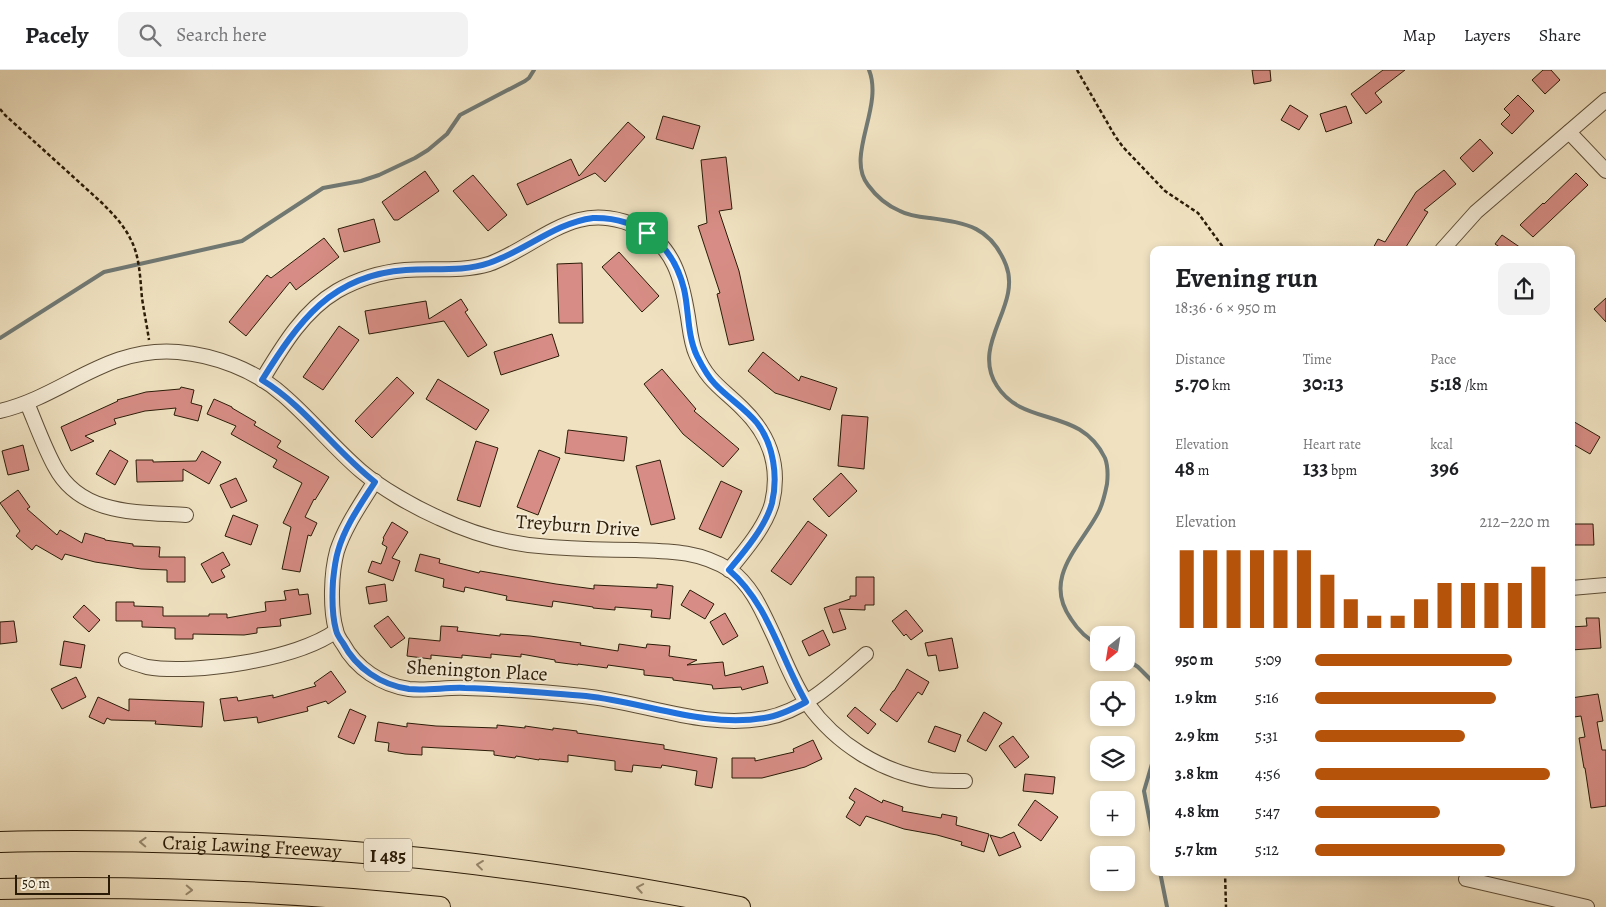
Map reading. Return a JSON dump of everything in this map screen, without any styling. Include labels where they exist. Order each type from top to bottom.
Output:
[{"type":"highway","points":[[0,838],[33,841]]},
{"type":"highway","name":"Craig Lawing Freeway","points":[[0,842],[126,841],[255,845],[432,859],[592,880],[740,907]]},
{"type":"highway","name":"I 485","points":[[0,889],[139,888],[294,894],[440,907]]},
{"type":"street","points":[[1446,246],[1476,212],[1606,100]]},
{"type":"street","points":[[1569,132],[1606,171]]},
{"type":"street","points":[[262,380],[298,326],[315,308],[337,291],[358,281],[380,274],[404,270],[470,267],[488,264],[516,252],[565,225],[580,220],[606,218],[636,226],[664,248],[676,267],[684,288],[692,342],[706,373],[757,424],[770,449],[774,472],[772,504],[764,522],[746,550],[729,570]]},
{"type":"street","name":"Treyburn Drive","points":[[0,411],[27,403],[98,367],[117,360],[150,353],[177,352],[232,365],[262,380],[283,395],[355,466],[375,482],[435,517],[458,527],[488,536],[549,547],[678,552],[701,557],[729,570],[739,578],[761,609],[806,702],[837,736],[868,759],[908,775],[933,780],[965,781]]},
{"type":"street","points":[[27,403],[56,468],[69,486],[85,498],[110,509],[186,515]]},
{"type":"street","name":"Shenington Place","points":[[375,482],[347,529],[337,552],[333,590],[336,631],[344,647],[357,663],[372,676],[390,684],[410,689],[464,688],[580,696],[632,704],[693,717],[736,721],[766,718],[789,711],[806,702],[866,654]]},
{"type":"street","points":[[1575,588],[1606,585]]},
{"type":"street","points":[[126,660],[158,668],[186,669],[230,665],[301,648],[328,637],[336,631]]},
{"type":"street","points":[[1466,879],[1587,907]]},
{"type":"path","points":[[1077,70],[1122,147],[1165,191],[1198,213],[1222,246]]},
{"type":"path","points":[[0,109],[101,202],[116,217],[130,238],[137,255],[150,353]]},
{"type":"path","points":[[1225,876],[1226,907]]},
{"type":"building","points":[[1252,70],[1270,70],[1271,81],[1254,84]]},
{"type":"building","points":[[1383,70],[1405,70],[1375,93],[1382,102],[1366,114],[1351,94]]},
{"type":"building","points":[[1543,70],[1551,70],[1560,80],[1545,94],[1532,80]]},
{"type":"building","points":[[1518,95],[1534,111],[1512,134],[1501,124],[1510,115],[1504,109]]},
{"type":"building","points":[[1290,105],[1308,116],[1299,130],[1281,120]]},
{"type":"building","points":[[1346,106],[1352,123],[1326,132],[1320,114]]},
{"type":"building","points":[[663,116],[700,126],[693,149],[656,139]]},
{"type":"building","points":[[628,122],[645,137],[605,182],[595,173],[527,205],[517,184],[571,159],[579,176]]},
{"type":"building","points":[[1480,139],[1493,153],[1473,172],[1460,158]]},
{"type":"building","points":[[726,157],[732,209],[719,211],[739,271],[754,340],[729,345],[717,294],[720,293],[698,226],[707,223],[701,160]]},
{"type":"building","points":[[1444,170],[1456,184],[1424,210],[1428,212],[1407,246],[1374,246],[1378,239],[1385,242],[1416,192]]},
{"type":"building","points":[[425,171],[439,191],[398,220],[394,220],[382,202]]},
{"type":"building","points":[[1576,173],[1588,185],[1533,237],[1520,225]]},
{"type":"building","points":[[473,175],[507,215],[488,231],[453,191]]},
{"type":"building","points":[[374,219],[380,242],[344,252],[338,229]]},
{"type":"building","points":[[1502,235],[1518,246],[1498,246],[1495,244]]},
{"type":"building","points":[[324,238],[339,257],[296,290],[290,282],[246,336],[229,322],[267,275],[271,278]]},
{"type":"building","points":[[619,252],[659,296],[642,312],[602,267]]},
{"type":"building","points":[[582,263],[583,323],[559,323],[557,264]]},
{"type":"building","points":[[1606,298],[1606,322],[1594,309]]},
{"type":"building","points":[[461,299],[468,310],[465,312],[487,345],[468,357],[444,321],[369,334],[365,311],[426,301],[429,319]]},
{"type":"building","points":[[339,326],[359,340],[323,390],[303,377]]},
{"type":"building","points":[[552,334],[559,356],[501,375],[494,352]]},
{"type":"building","points":[[763,352],[799,381],[801,376],[837,388],[830,410],[775,393],[748,371]]},
{"type":"building","points":[[662,369],[696,409],[694,411],[739,449],[723,467],[683,434],[644,384]]},
{"type":"building","points":[[397,377],[414,393],[372,438],[355,421]]},
{"type":"building","points":[[438,379],[489,410],[476,430],[426,399]]},
{"type":"building","points":[[181,387],[194,390],[191,403],[202,406],[198,421],[174,415],[176,408],[145,411],[114,419],[116,424],[85,436],[94,441],[71,451],[61,427],[117,400],[146,392],[180,389]]},
{"type":"building","points":[[214,399],[232,407],[256,422],[254,425],[281,441],[277,447],[329,477],[314,499],[305,517],[317,523],[311,536],[308,535],[300,572],[282,569],[291,527],[283,523],[302,483],[273,467],[277,460],[231,434],[236,426],[207,414]]},
{"type":"building","points":[[842,415],[868,417],[864,469],[838,466]]},
{"type":"building","points":[[1575,422],[1600,437],[1590,454],[1575,445]]},
{"type":"building","points":[[568,430],[627,437],[624,461],[565,453]]},
{"type":"building","points":[[476,441],[498,448],[480,507],[457,500]]},
{"type":"building","points":[[23,445],[29,470],[8,475],[2,451]]},
{"type":"building","points":[[110,450],[128,461],[115,485],[96,474]]},
{"type":"building","points":[[539,450],[560,458],[538,515],[517,507]]},
{"type":"building","points":[[202,451],[221,462],[209,484],[183,469],[183,481],[137,482],[136,460],[153,460],[153,462],[196,461]]},
{"type":"building","points":[[660,460],[675,519],[651,525],[636,466]]},
{"type":"building","points":[[841,473],[857,491],[829,517],[813,499]]},
{"type":"building","points":[[236,478],[247,501],[231,508],[220,485]]},
{"type":"building","points":[[721,481],[742,491],[721,538],[699,529]]},
{"type":"building","points":[[18,490],[30,507],[27,509],[57,535],[60,530],[82,543],[85,533],[105,540],[133,544],[133,546],[160,547],[159,557],[185,557],[185,582],[167,582],[167,570],[141,569],[95,562],[65,554],[62,560],[36,545],[32,550],[16,536],[20,531],[0,503]]},
{"type":"building","points":[[233,515],[258,525],[251,545],[225,536]]},
{"type":"building","points":[[808,521],[827,535],[791,585],[771,571]]},
{"type":"building","points":[[392,522],[408,532],[392,558],[400,561],[393,581],[368,572],[372,561],[381,564],[387,547],[382,544],[383,538]]},
{"type":"building","points":[[1575,524],[1593,524],[1594,545],[1575,545]]},
{"type":"building","points":[[223,552],[230,565],[221,570],[225,577],[212,583],[201,564]]},
{"type":"building","points":[[420,554],[440,559],[439,563],[479,573],[480,571],[594,589],[594,585],[657,588],[657,584],[673,586],[670,619],[651,617],[652,610],[615,607],[615,610],[593,608],[553,601],[552,607],[506,600],[507,596],[465,587],[464,592],[443,587],[444,579],[415,571]]},
{"type":"building","points":[[856,577],[874,577],[874,605],[865,605],[865,610],[839,609],[846,629],[833,633],[824,608],[850,599],[850,596],[856,596]]},
{"type":"building","points":[[385,584],[387,601],[369,604],[366,587]]},
{"type":"building","points":[[298,589],[299,595],[308,594],[311,614],[280,619],[281,626],[257,628],[257,633],[244,635],[193,634],[193,639],[175,639],[175,628],[142,627],[142,621],[116,621],[116,602],[134,602],[134,606],[163,607],[163,616],[227,614],[227,618],[266,611],[265,602],[286,600],[284,591]]},
{"type":"building","points":[[690,590],[714,604],[705,619],[681,605]]},
{"type":"building","points":[[84,605],[100,620],[89,632],[73,617]]},
{"type":"building","points":[[906,610],[923,631],[911,640],[906,634],[904,636],[892,621]]},
{"type":"building","points":[[725,613],[738,636],[723,645],[710,622]]},
{"type":"building","points":[[388,616],[405,638],[391,648],[374,626]]},
{"type":"building","points":[[1586,618],[1599,618],[1601,648],[1575,650],[1575,627],[1587,626]]},
{"type":"building","points":[[14,621],[17,642],[0,644],[0,622]]},
{"type":"building","points":[[441,626],[458,627],[457,631],[500,636],[500,634],[530,636],[581,643],[580,645],[618,651],[619,644],[646,648],[647,644],[670,646],[669,656],[697,660],[687,665],[723,662],[725,676],[763,666],[768,683],[742,690],[741,687],[713,689],[712,685],[644,675],[644,670],[608,665],[607,668],[578,665],[521,654],[521,657],[491,654],[491,658],[462,655],[462,658],[431,655],[431,659],[407,656],[409,638],[440,641]]},
{"type":"building","points":[[823,630],[830,645],[809,656],[802,641]]},
{"type":"building","points":[[952,638],[958,668],[939,671],[936,655],[928,656],[925,643]]},
{"type":"building","points":[[64,641],[85,645],[81,668],[60,665]]},
{"type":"building","points":[[907,669],[929,682],[922,695],[918,692],[897,722],[880,710]]},
{"type":"building","points":[[331,671],[346,692],[328,704],[326,701],[307,707],[308,711],[258,723],[257,717],[224,721],[220,699],[237,697],[238,701],[273,695],[273,698],[316,686],[314,683]]},
{"type":"building","points":[[76,677],[86,697],[62,709],[51,689]]},
{"type":"building","points":[[1598,694],[1603,721],[1597,722],[1602,750],[1606,750],[1606,806],[1591,808],[1579,738],[1585,737],[1581,716],[1575,717],[1575,697]]},
{"type":"building","points":[[98,697],[129,711],[129,699],[204,702],[202,727],[155,724],[156,721],[111,720],[107,718],[104,724],[89,717]]},
{"type":"building","points":[[855,707],[876,724],[868,734],[847,716]]},
{"type":"building","points":[[350,709],[366,716],[354,744],[338,737]]},
{"type":"building","points":[[984,712],[1002,723],[986,751],[967,741]]},
{"type":"building","points":[[378,722],[407,727],[407,723],[436,726],[497,728],[497,725],[553,730],[553,728],[664,745],[664,749],[717,758],[712,788],[695,785],[697,771],[662,765],[661,768],[633,765],[632,772],[615,770],[615,761],[568,755],[568,762],[494,755],[494,751],[422,747],[422,755],[388,751],[389,743],[375,741]]},
{"type":"building","points":[[935,726],[961,735],[955,752],[928,742]]},
{"type":"building","points":[[1013,736],[1029,757],[1015,768],[999,746]]},
{"type":"building","points":[[813,740],[822,759],[805,767],[762,778],[732,778],[732,758],[755,758],[755,761],[794,752],[793,749]]},
{"type":"building","points":[[1025,774],[1055,777],[1053,794],[1023,791]]},
{"type":"building","points":[[855,788],[882,803],[883,800],[903,807],[902,811],[941,818],[942,814],[957,817],[956,825],[989,834],[984,852],[961,845],[962,842],[904,829],[866,816],[860,826],[846,817],[855,802],[849,798]]},
{"type":"building","points":[[1035,800],[1058,817],[1041,841],[1018,825]]},
{"type":"building","points":[[1014,832],[1021,847],[999,856],[990,835],[1001,838]]},
{"type":"waterway","points":[[0,338],[104,272],[242,241],[323,188],[361,181],[379,175],[415,158],[447,134],[460,115],[525,81],[534,70]]},
{"type":"waterway","points":[[869,70],[872,84],[872,100],[862,146],[861,160],[862,173],[868,185],[882,200],[903,213],[966,225],[976,229],[993,242],[1006,265],[1009,280],[1008,295],[992,340],[989,355],[990,370],[997,386],[1008,399],[1022,408],[1067,423],[1081,431],[1094,442],[1105,458],[1108,477],[1103,503],[1067,563],[1062,576],[1060,590],[1063,604],[1071,619],[1090,639]]},
{"type":"waterway","points":[[1135,665],[1150,679]]},
{"type":"waterway","points":[[1150,771],[1144,791],[1150,822]]},
{"type":"waterway","points":[[1161,876],[1167,907]]},
{"type":"route","points":[[606,218],[619,220],[636,226],[647,233],[664,248],[676,267],[684,288],[692,342],[706,373],[757,424],[765,436],[770,449],[774,472],[772,504],[764,522],[746,550],[729,570],[739,578],[761,609],[806,702],[789,711],[766,718],[736,721],[693,717],[589,697],[532,691],[464,688],[410,689],[390,684],[372,676],[357,663],[344,647],[336,631],[333,590],[337,552],[347,529],[375,482],[344,455],[300,410],[271,385],[262,380],[278,353],[298,326],[325,299],[337,291],[365,278],[404,270],[470,267],[488,264],[516,252],[565,225],[580,220],[606,218]]}]
